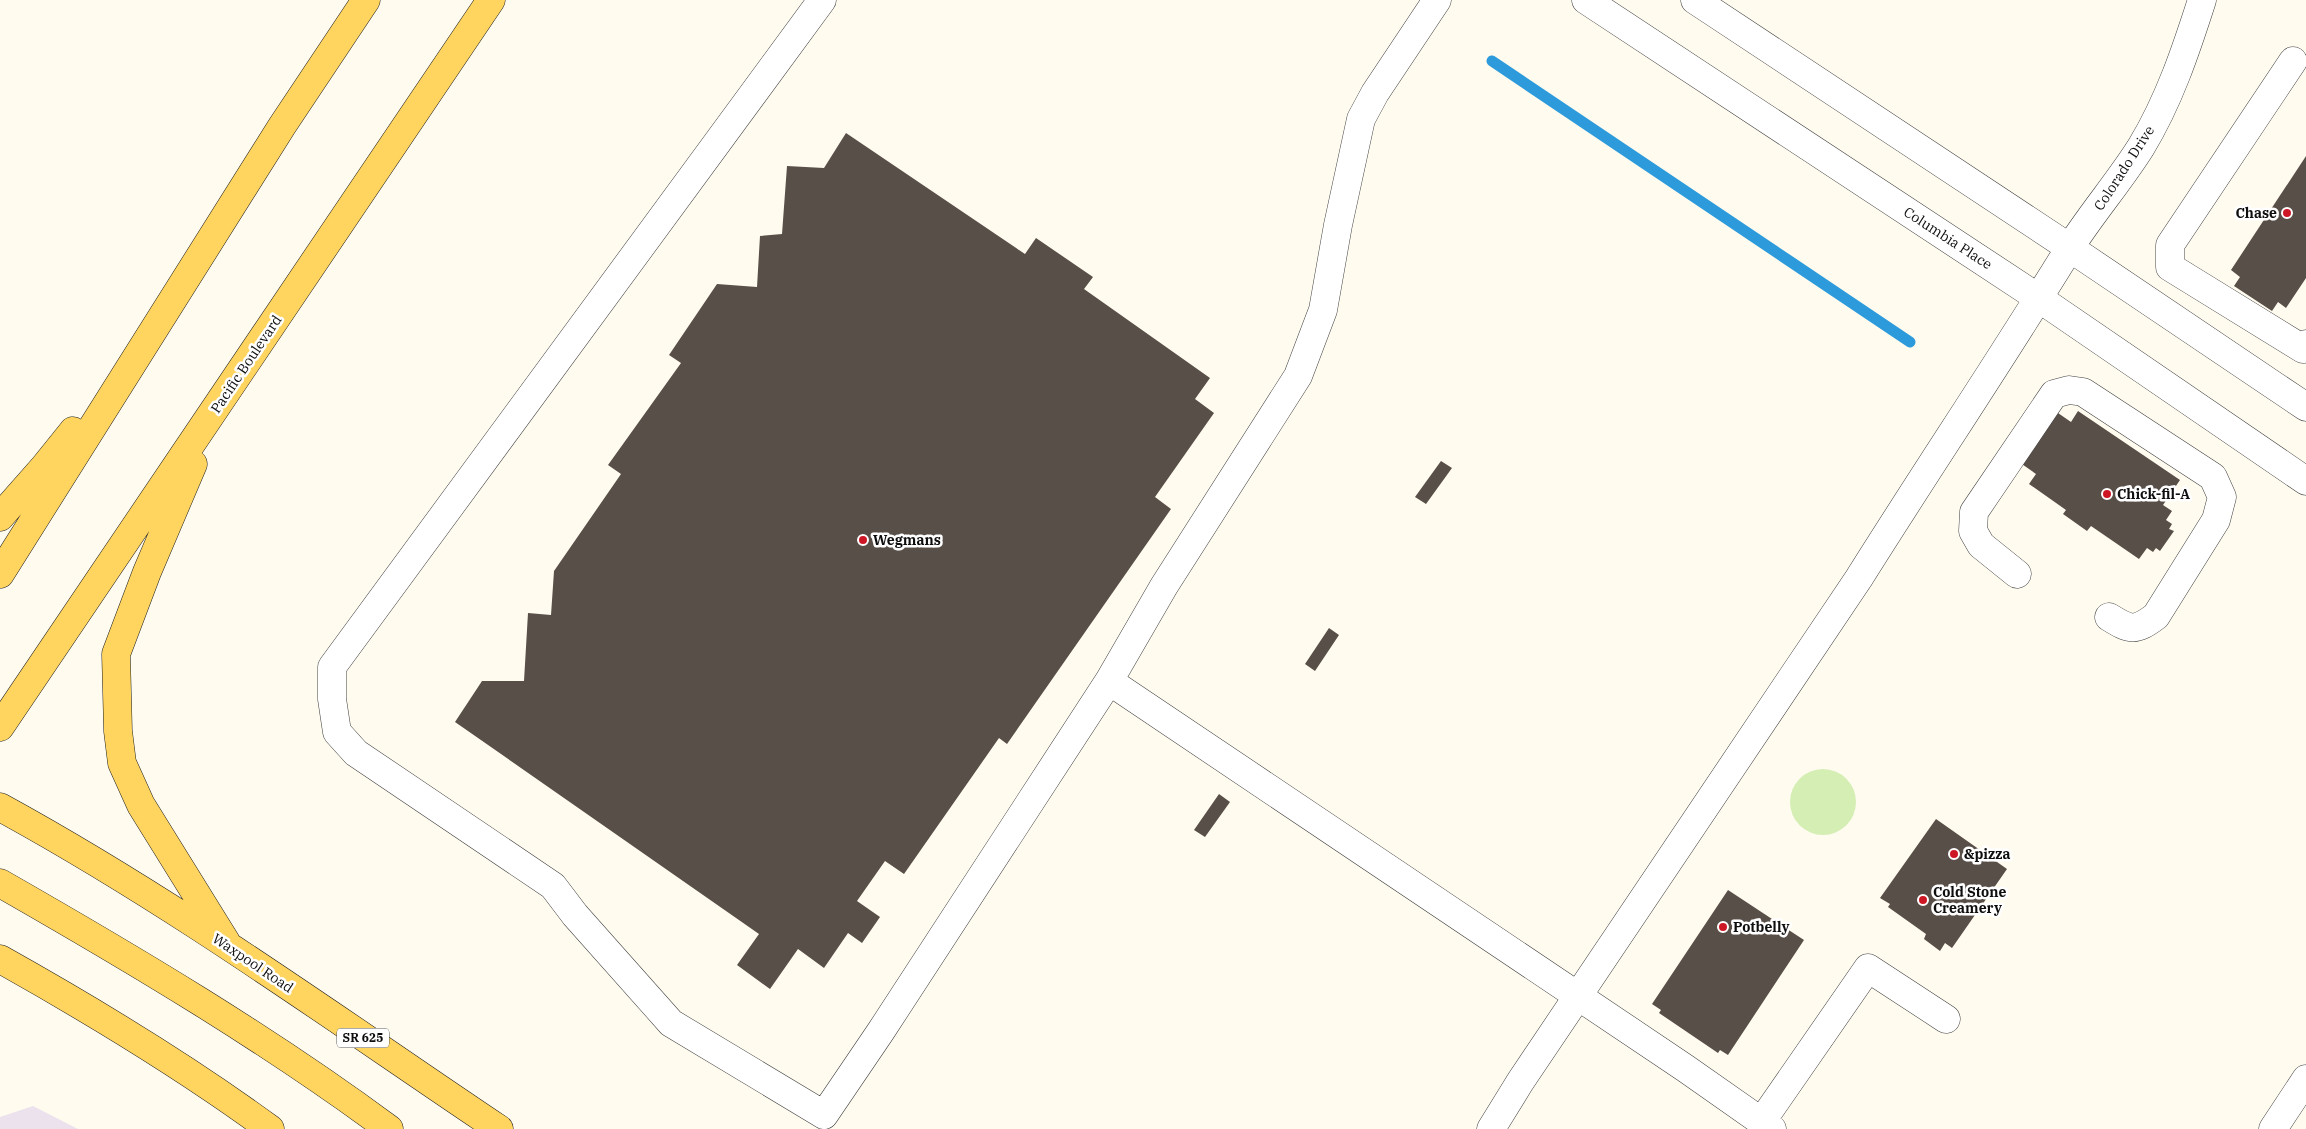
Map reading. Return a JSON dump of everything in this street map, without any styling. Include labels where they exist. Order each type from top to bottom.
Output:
[{"type":"main road","points":[[0,574],[282,126],[366,0]]},
{"type":"main road","name":"Pacific Boulevard","points":[[0,727],[491,0]]},
{"type":"main road","points":[[0,517],[44,467],[166,312]]},
{"type":"main road","points":[[217,407],[147,572],[116,654],[118,731],[122,763],[141,805],[228,945]]},
{"type":"main road","name":"Waxpool Road","points":[[0,807],[228,945],[499,1129]]},
{"type":"main road","points":[[0,883],[196,1000],[333,1088],[389,1129]]},
{"type":"main road","points":[[0,959],[91,1010],[225,1096],[270,1129]]},
{"type":"street","points":[[822,0],[332,667],[332,699],[337,732],[356,754],[553,886],[575,915],[671,1023],[824,1115],[1109,681],[1164,586],[1298,376],[1322,310],[1338,226],[1362,119],[1375,93],[1438,0]]},
{"type":"street","name":"Columbia Place","points":[[1586,0],[2040,300],[2306,481]]},
{"type":"street","points":[[1695,0],[2306,407]]},
{"type":"street","name":"Colorado Drive","points":[[1491,1129],[1859,578],[1910,496],[2040,300],[2070,248],[2141,146],[2171,88],[2202,0]]},
{"type":"street","points":[[2293,61],[2170,245],[2170,267],[2303,349],[2306,344]]},
{"type":"street","points":[[2017,574],[1981,545],[1973,531],[1974,512],[2054,394],[2069,390],[2083,392],[2212,477],[2222,497],[2216,520],[2156,616],[2141,627],[2126,628],[2109,617]]},
{"type":"street","points":[[1109,681],[1767,1125],[1868,968],[1946,1019]]},
{"type":"street","points":[[2273,1129],[2306,1079]]},
{"type":"shaded area","points":[[33,1106],[78,1129],[0,1129],[0,1117]]},
{"type":"green space","points":[[1816,769],[1830,769],[1842,774],[1851,783],[1856,795],[1854,815],[1847,826],[1830,835],[1816,835],[1804,830],[1795,821],[1790,809],[1790,795],[1795,783],[1804,774]]},
{"type":"building","name":"Wegmans","points":[[846,133],[1025,254],[1036,238],[1093,277],[1084,289],[1210,378],[1195,399],[1214,413],[1155,497],[1171,509],[1007,744],[999,738],[904,874],[885,861],[857,901],[880,917],[862,943],[848,933],[824,968],[798,949],[770,989],[737,965],[759,934],[455,722],[482,681],[524,681],[528,613],[551,615],[554,571],[621,474],[608,465],[681,363],[669,355],[717,284],[757,287],[760,236],[782,234],[787,166],[824,168]]},
{"type":"building","name":"Chase","points":[[2306,156],[2306,278],[2286,308],[2278,302],[2272,311],[2234,286],[2240,277],[2231,270]]},
{"type":"building","name":"Chick-fil-A","points":[[2078,411],[2180,480],[2163,505],[2172,511],[2166,520],[2172,524],[2169,529],[2174,531],[2160,551],[2156,548],[2153,552],[2147,548],[2139,559],[2091,526],[2087,531],[2063,514],[2066,510],[2029,484],[2036,474],[2019,462],[2058,413],[2071,422]]},
{"type":"building","points":[[1441,461],[1452,468],[1426,504],[1415,497]]},
{"type":"building","points":[[1329,628],[1339,635],[1315,671],[1305,664]]},
{"type":"building","points":[[1219,794],[1230,802],[1205,837],[1194,830]]},
{"type":"building","points":[[1936,819],[2007,869],[1952,948],[1945,943],[1940,951],[1924,939],[1926,934],[1888,907],[1890,904],[1880,898]]},
{"type":"building","points":[[1728,890],[1804,940],[1728,1055],[1720,1050],[1718,1053],[1659,1013],[1661,1010],[1652,1004]]},
{"type":"waterway","points":[[1492,61],[1910,342]]},
{"type":"place","name":"Chase","points":[[2287,213]]},
{"type":"place","name":"Chick-fil-A","points":[[2107,494]]},
{"type":"place","name":"Wegmans","points":[[863,540]]},
{"type":"place","name":"&pizza","points":[[1954,854]]},
{"type":"place","name":"Cold Stone Creamery","points":[[1923,900]]},
{"type":"place","name":"Potbelly","points":[[1723,927]]}]
